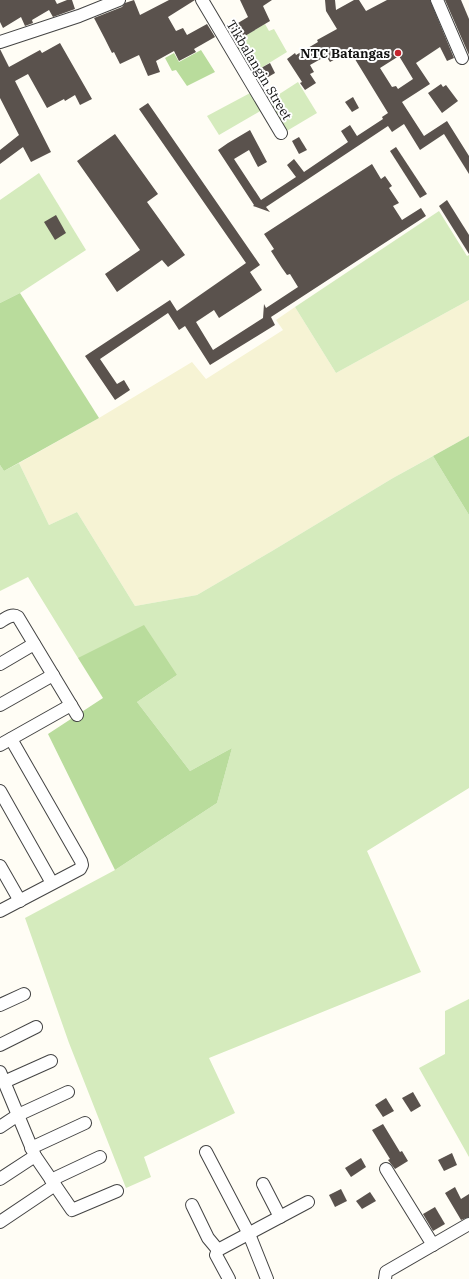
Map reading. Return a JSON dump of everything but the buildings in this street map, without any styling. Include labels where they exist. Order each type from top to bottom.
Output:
[{"type":"street","points":[[0,42],[79,16],[119,0]]},
{"type":"street","name":"Tikbalangin Street","points":[[202,0],[281,133]]},
{"type":"street","points":[[437,0],[462,58]]},
{"type":"street","points":[[0,622],[12,615],[18,617],[74,710],[0,745]]},
{"type":"street","points":[[0,664],[34,644]]},
{"type":"street","points":[[0,705],[53,675]]},
{"type":"street","points":[[0,911],[80,869],[82,865],[11,739]]},
{"type":"street","points":[[0,791],[52,883]]},
{"type":"street","points":[[0,868],[20,901]]},
{"type":"street","points":[[0,1005],[24,994]]},
{"type":"street","points":[[0,1045],[36,1027]]},
{"type":"street","points":[[51,1061],[2,1077],[33,1152],[72,1210],[117,1191]]},
{"type":"street","points":[[0,1127],[18,1115],[68,1092]]},
{"type":"street","points":[[0,1179],[33,1152],[85,1123]]},
{"type":"street","points":[[206,1152],[249,1234],[267,1279]]},
{"type":"street","points":[[0,1222],[53,1182],[100,1157]]},
{"type":"street","points":[[386,1169],[433,1245]]},
{"type":"street","points":[[263,1184],[280,1217]]},
{"type":"street","points":[[229,1279],[216,1255],[218,1250],[308,1202]]},
{"type":"street","points":[[192,1205],[208,1238],[218,1250]]},
{"type":"street","points":[[385,1279],[386,1272],[469,1224]]},
{"type":"shaded area","points":[[469,300],[469,436],[393,478],[197,595],[135,606],[77,512],[49,525],[19,463],[99,418],[192,362],[206,379],[283,330],[276,320],[295,307],[336,373]]},
{"type":"green space","points":[[265,24],[269,31],[274,29],[287,52],[251,74],[233,43]]},
{"type":"green space","points":[[201,50],[215,72],[187,86],[176,70],[172,71],[165,58],[174,53],[179,62]]},
{"type":"green space","points":[[298,82],[317,113],[285,132],[267,102]]},
{"type":"green space","points":[[252,92],[262,110],[219,135],[207,116]]},
{"type":"green space","points":[[39,173],[86,250],[20,293],[0,303],[0,200]]},
{"type":"green space","points":[[439,211],[467,256],[469,255],[469,300],[336,373],[295,307]]},
{"type":"green space","points":[[20,293],[99,418],[4,471],[0,465],[0,303]]},
{"type":"green space","points":[[469,436],[469,515],[433,456]]},
{"type":"green space","points":[[433,456],[469,515],[469,788],[367,851],[421,972],[209,1058],[235,1113],[144,1157],[151,1177],[126,1188],[69,1043],[25,918],[115,870],[217,803],[232,748],[190,771],[137,702],[177,675],[78,658],[28,577],[0,591],[0,465],[4,471],[19,463],[49,525],[77,512],[135,606],[197,595],[393,478]]},
{"type":"green space","points":[[144,625],[177,675],[137,702],[190,771],[232,748],[217,803],[115,870],[48,734],[103,698],[78,658]]},
{"type":"green space","points":[[469,999],[469,1157],[419,1068],[445,1054],[445,1011]]},
{"type":"place","name":"NTC Batangas","points":[[398,53]]}]
